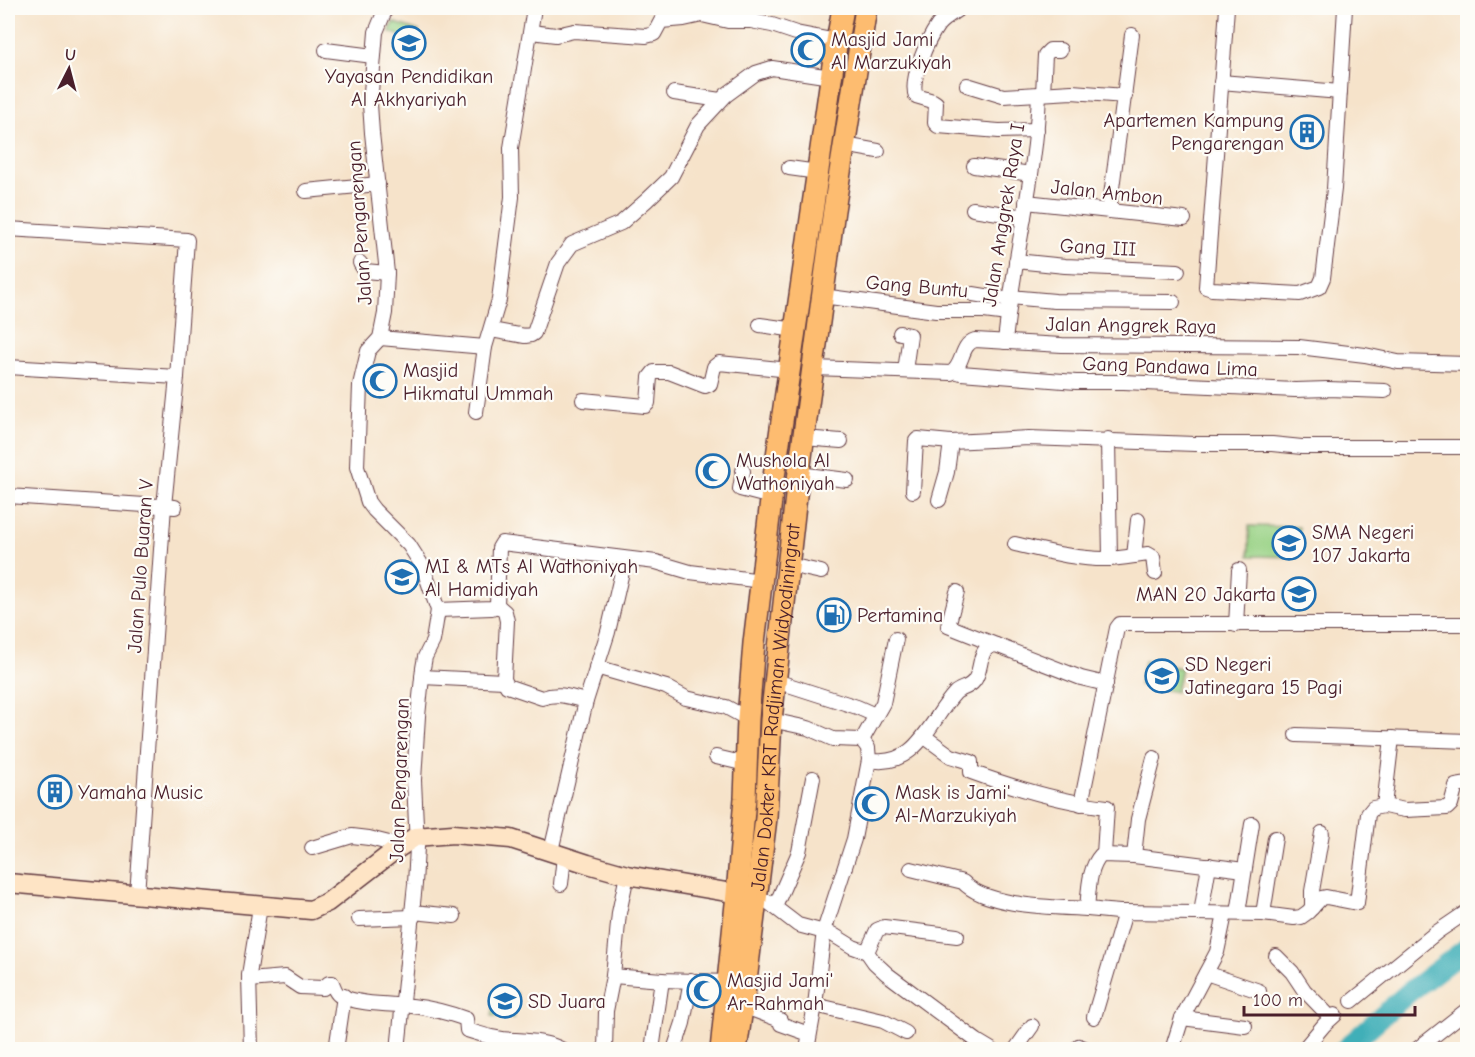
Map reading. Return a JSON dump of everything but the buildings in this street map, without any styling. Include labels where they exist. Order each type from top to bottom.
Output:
[{"type":"main road","name":"Jalan Dokter KRT Radjiman Widyodiningrat","points":[[736,1050],[742,1006],[748,719],[762,581],[771,497],[831,76],[843,8]]},
{"type":"main road","name":"Jalan Dokter KRT Radjiman Widyodiningrat","points":[[720,1050],[728,982],[746,895],[766,818],[771,720],[799,474],[822,296],[866,8]]},
{"type":"street","name":"Jalan Pengarengan","points":[[386,8],[376,32],[371,114],[387,273],[386,313],[380,339],[368,351],[360,385],[357,467],[368,502],[408,545],[423,567],[438,610],[433,641],[425,657],[422,677],[408,842],[417,859],[398,1050]]},
{"type":"street","points":[[476,412],[484,347],[499,300],[512,197],[511,148],[534,8]]},
{"type":"street","points":[[758,22],[759,8]]},
{"type":"street","points":[[960,8],[940,23],[929,40],[914,91],[916,96],[936,103],[935,123],[938,126],[999,131],[1036,130]]},
{"type":"street","points":[[1227,8],[1206,287],[1299,294],[1319,287],[1323,278],[1334,189],[1345,8]]},
{"type":"street","points":[[531,32],[556,35],[574,31],[646,36],[654,34],[663,20],[702,15],[728,21],[758,22],[837,41]]},
{"type":"street","points":[[1109,211],[1132,35]]},
{"type":"street","points":[[327,50],[373,56]]},
{"type":"street","name":"Jalan Anggrek Raya I","points":[[1005,342],[1009,303],[1031,174],[1046,55],[1050,50],[1060,50]]},
{"type":"street","points":[[491,330],[525,336],[534,333],[558,262],[564,252],[572,244],[621,224],[671,177],[698,124],[720,100],[740,83],[756,73],[772,68],[831,76]]},
{"type":"street","points":[[1221,82],[1340,92]]},
{"type":"street","points":[[967,85],[997,95],[1072,92],[1125,96]]},
{"type":"street","points":[[674,93],[720,100]]},
{"type":"street","points":[[844,144],[878,151]]},
{"type":"street","points":[[974,166],[1031,174]]},
{"type":"street","points":[[789,168],[818,172]]},
{"type":"street","points":[[306,191],[378,184]]},
{"type":"street","name":"Jalan Ambon","points":[[1026,202],[1184,219]]},
{"type":"street","points":[[973,209],[1024,217]]},
{"type":"street","name":"Jalan Pulo Buaran V","points":[[8,229],[187,240],[169,507],[137,895]]},
{"type":"street","name":"Gang III","points":[[1016,261],[1065,266],[1178,271]]},
{"type":"street","points":[[360,263],[365,272],[387,273]]},
{"type":"street","points":[[973,294],[1009,303],[1173,302]]},
{"type":"street","name":"Gang Buntu","points":[[822,296],[936,311],[984,311],[1009,303]]},
{"type":"street","points":[[760,325],[796,330]]},
{"type":"street","points":[[900,333],[910,335],[905,371]]},
{"type":"street","points":[[380,339],[484,347]]},
{"type":"street","name":"Jalan Anggrek Raya","points":[[955,371],[969,342],[975,340],[1062,345],[1299,347],[1365,355],[1398,362],[1467,364]]},
{"type":"street","points":[[584,400],[645,406],[648,404],[650,376],[654,372],[669,372],[705,386],[710,384],[716,364],[730,363],[790,370]]},
{"type":"street","points":[[8,367],[177,377]]},
{"type":"street","points":[[814,368],[951,373],[955,371]]},
{"type":"street","name":"Gang Pandawa Lima","points":[[955,371],[1076,382],[1384,391]]},
{"type":"street","points":[[804,438],[841,441]]},
{"type":"street","points":[[913,491],[917,440],[951,442],[1015,438],[1272,444],[1302,447],[1467,447]]},
{"type":"street","points":[[1108,440],[1110,559]]},
{"type":"street","points":[[939,500],[947,472],[951,442]]},
{"type":"street","points":[[743,471],[740,489],[771,497]]},
{"type":"street","points":[[799,474],[847,480]]},
{"type":"street","points":[[8,496],[169,507]]},
{"type":"street","points":[[1134,556],[1138,520]]},
{"type":"street","points":[[497,606],[499,548],[502,543],[656,562],[690,572],[762,581]]},
{"type":"street","points":[[1015,544],[1065,554],[1110,559],[1151,555],[1155,573]]},
{"type":"street","points":[[561,884],[557,854],[586,701],[608,632],[625,559]]},
{"type":"street","points":[[789,565],[821,572]]},
{"type":"street","points":[[1236,625],[1239,570]]},
{"type":"street","points":[[957,592],[948,626],[1082,678],[1106,684]]},
{"type":"street","points":[[438,610],[497,606]]},
{"type":"street","points":[[497,606],[505,612],[507,621],[504,681],[509,688],[532,696],[544,698],[548,694],[556,694],[586,701]]},
{"type":"street","points":[[1081,804],[1117,628],[1120,624],[1467,624]]},
{"type":"street","points":[[862,740],[883,703],[896,639]]},
{"type":"street","points":[[869,760],[879,762],[892,759],[909,750],[925,737],[956,691],[967,688],[976,679],[984,650],[988,646],[996,645]]},
{"type":"street","points":[[596,667],[666,687],[686,698],[726,707],[748,719]]},
{"type":"street","points":[[422,677],[504,681]]},
{"type":"street","points":[[776,681],[875,715]]},
{"type":"street","points":[[771,720],[801,726],[832,739],[862,740]]},
{"type":"street","points":[[1296,735],[1467,741]]},
{"type":"street","points":[[925,737],[951,756],[972,762],[971,772],[1016,789],[1108,809],[1104,854],[1096,861],[1091,875],[1087,909]]},
{"type":"street","points":[[1384,806],[1392,738]]},
{"type":"street","points":[[807,1050],[824,931],[854,839],[869,760],[868,748],[862,740]]},
{"type":"street","points":[[716,757],[746,764]]},
{"type":"street","points":[[1134,856],[1138,819],[1154,758]]},
{"type":"street","points":[[775,908],[799,852],[813,778]]},
{"type":"street","points":[[911,869],[963,882],[968,887],[1003,900],[1055,909],[1263,914],[1294,918],[1312,908],[1321,898],[1357,903],[1368,814],[1373,808],[1384,806],[1405,810],[1447,808],[1451,804],[1456,786],[1467,784]]},
{"type":"street","points":[[1173,1046],[1182,1018],[1217,952],[1231,913],[1244,870],[1252,824]]},
{"type":"street","points":[[1312,908],[1312,886],[1322,833]]},
{"type":"street","points":[[312,848],[352,836],[408,842],[453,834],[511,838],[627,875],[746,895],[768,902],[798,925],[832,934],[853,947],[867,952],[887,974],[992,1050]]},
{"type":"street","points":[[1263,914],[1275,837]]},
{"type":"street","points":[[8,883],[301,910],[319,908],[408,842]]},
{"type":"street","points":[[1104,854],[1244,870]]},
{"type":"street","points":[[1201,913],[1209,865]]},
{"type":"street","points":[[604,1050],[606,1011],[613,976],[619,914],[627,875]]},
{"type":"street","points":[[251,1050],[249,980],[260,907]]},
{"type":"street","points":[[1352,1001],[1437,932],[1467,911]]},
{"type":"street","points":[[1094,1017],[1125,912]]},
{"type":"street","points":[[359,919],[413,915],[454,916]]},
{"type":"street","points":[[867,952],[877,930],[884,927],[957,936]]},
{"type":"street","points":[[1276,956],[1292,972],[1304,990],[1333,1016],[1303,1050]]},
{"type":"street","points":[[1206,973],[1259,991]]},
{"type":"street","points":[[613,976],[728,982]]},
{"type":"street","points":[[249,980],[285,977],[300,987],[323,988],[329,982],[332,983],[336,992],[344,996],[377,1004],[412,1006],[444,1012],[466,1019],[467,1030],[486,1043],[513,1045],[530,1040],[563,1050]]},
{"type":"street","points":[[652,1050],[662,980]]},
{"type":"street","points":[[674,1050],[683,1023],[691,980]]},
{"type":"street","points":[[336,1050],[344,996]]},
{"type":"street","points":[[815,1005],[883,1021],[906,1033]]},
{"type":"street","points":[[742,1006],[809,1034]]},
{"type":"street","points":[[1416,1050],[1467,1009]]},
{"type":"street","points":[[1182,1018],[1245,1026]]},
{"type":"street","points":[[1015,1050],[1032,1026]]},
{"type":"street","points":[[1076,1050],[1079,1046],[1089,1050]]},
{"type":"green space","points":[[393,22],[419,31],[415,41],[390,32]]},
{"type":"green space","points":[[1249,526],[1299,527],[1298,557],[1249,556]]},
{"type":"green space","points":[[1144,661],[1181,668],[1176,692],[1139,685]]},
{"type":"green space","points":[[496,990],[517,993],[513,1018],[492,1016]]},
{"type":"waterway","points":[[1344,1050],[1408,993],[1468,947]]},
{"type":"place","name":"Yayasan Pendidikan Al Akhyariyah","points":[[409,43]]},
{"type":"place","name":"Masjid Jami Al Marzukiyah","points":[[808,50]]},
{"type":"place","name":"Apartemen Kampung Pengarengan","points":[[1307,132]]},
{"type":"place","name":"Masjid Hikmatul Ummah","points":[[380,381]]},
{"type":"place","name":"Mushola Al Wathoniyah","points":[[713,471]]},
{"type":"place","name":"SMA Negeri 107 Jakarta","points":[[1289,543]]},
{"type":"place","name":"MI & MTs Al Wathoniyah Al Hamidiyah","points":[[402,577]]},
{"type":"place","name":"MAN 20 Jakarta","points":[[1299,594]]},
{"type":"place","name":"Pertamina","points":[[834,615]]},
{"type":"place","name":"SD Negeri Jatinegara 15 Pagi","points":[[1162,676]]},
{"type":"place","name":"Yamaha Music","points":[[55,792]]},
{"type":"place","name":"Mask is Jami' Al-Marzukiyah","points":[[872,804]]},
{"type":"place","name":"Masjid Jami' Ar-Rahmah","points":[[704,991]]},
{"type":"place","name":"SD Juara","points":[[505,1001]]}]
